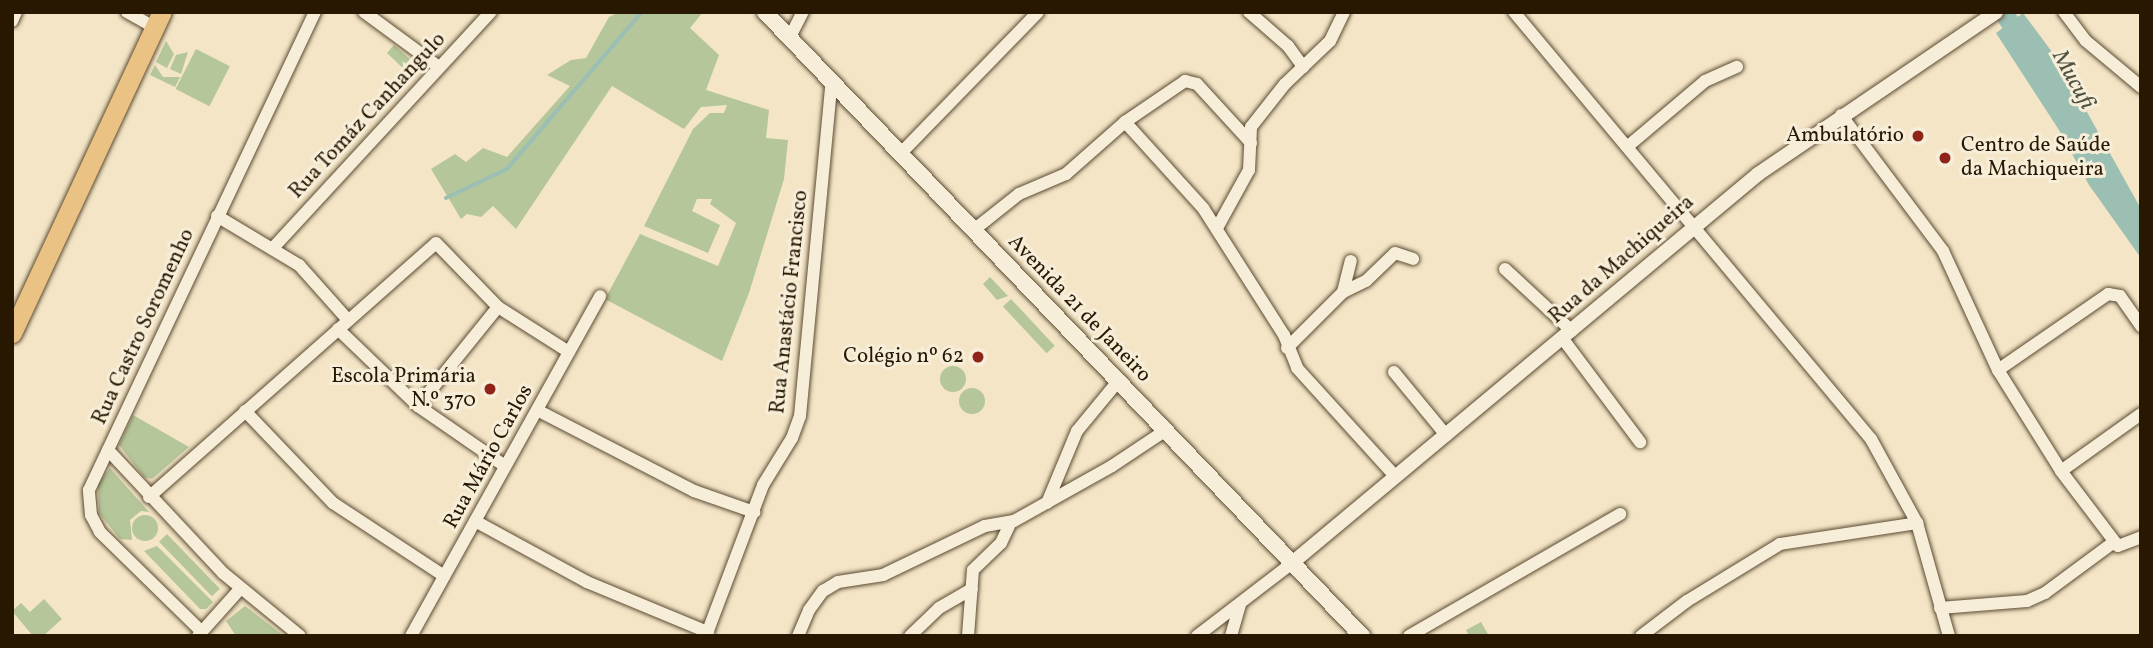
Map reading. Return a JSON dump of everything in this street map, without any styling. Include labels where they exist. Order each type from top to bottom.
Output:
[{"type":"main road","name":"Avenida 21 de Janeiro","points":[[765,12],[902,152],[1362,636]]},
{"type":"main road","points":[[12,309],[154,16]]},
{"type":"main road","points":[[12,333],[154,16]]},
{"type":"street","points":[[12,21],[16,12]]},
{"type":"street","points":[[127,12],[154,16]]},
{"type":"street","name":"Rua Castro Soromenho","points":[[200,634],[124,558],[91,515],[89,490],[315,12]]},
{"type":"street","points":[[364,12],[439,67]]},
{"type":"street","name":"Rua Tomáz Canhangulo","points":[[273,248],[491,12]]},
{"type":"street","points":[[790,37],[803,12]]},
{"type":"street","points":[[902,152],[1038,12]]},
{"type":"street","points":[[1249,12],[1288,46],[1303,67]]},
{"type":"street","points":[[1217,228],[1249,170],[1251,127],[1303,67],[1330,41],[1344,12]]},
{"type":"street","points":[[1514,12],[1692,225],[1840,396],[1889,468],[1917,523],[1949,636]]},
{"type":"street","name":"Rua da Machiqueira","points":[[1292,563],[1568,335],[1692,225],[1841,115],[1979,20],[1997,12]]},
{"type":"street","points":[[2064,12],[2086,41],[2141,87]]},
{"type":"street","points":[[1626,147],[1704,82],[1737,67]]},
{"type":"street","name":"Rua Anastácio Francisco","points":[[707,634],[763,485],[792,438],[800,416],[832,80]]},
{"type":"street","points":[[975,229],[1019,194],[1066,174],[1125,122],[1185,81],[1197,84],[1251,143]]},
{"type":"street","points":[[1841,115],[1943,251],[1998,370],[2061,471],[2114,542],[2124,547],[2141,537]]},
{"type":"street","points":[[1125,122],[1217,228],[1284,335],[1297,368],[1396,477]]},
{"type":"street","points":[[217,216],[273,248],[318,284],[343,324],[418,406],[505,466]]},
{"type":"street","points":[[149,497],[436,243],[498,307],[569,352]]},
{"type":"street","points":[[1287,348],[1343,292],[1366,281],[1395,253],[1413,258]]},
{"type":"street","points":[[1343,292],[1351,261]]},
{"type":"street","points":[[1505,269],[1568,335],[1640,442]]},
{"type":"street","points":[[1998,370],[2108,294],[2120,296],[2141,326]]},
{"type":"street","name":"Rua Mário Carlos","points":[[414,635],[600,296]]},
{"type":"street","points":[[418,406],[498,307]]},
{"type":"street","points":[[1394,372],[1446,435]]},
{"type":"street","points":[[1047,503],[1077,431],[1119,380]]},
{"type":"street","points":[[537,410],[682,485],[754,512]]},
{"type":"street","points":[[244,411],[333,503],[444,576]]},
{"type":"street","points":[[2061,471],[2141,414]]},
{"type":"street","points":[[798,636],[809,610],[823,591],[838,582],[883,575],[985,526],[1011,522],[1166,430]]},
{"type":"street","points":[[108,450],[149,497],[240,589],[300,636]]},
{"type":"street","points":[[1409,636],[1620,514]]},
{"type":"street","points":[[475,521],[587,582],[707,634]]},
{"type":"street","points":[[968,636],[973,570],[1001,543],[1011,522]]},
{"type":"street","points":[[1641,636],[1780,544],[1917,523]]},
{"type":"street","points":[[1940,608],[2027,601],[2045,593],[2114,542]]},
{"type":"street","points":[[1197,636],[1292,563]]},
{"type":"street","points":[[200,634],[240,589]]},
{"type":"street","points":[[910,636],[939,608],[972,589]]},
{"type":"street","points":[[1231,636],[1240,604]]},
{"type":"green space","points":[[619,12],[703,12],[690,28],[719,55],[706,90],[769,110],[766,138],[788,140],[784,179],[749,293],[722,361],[605,299],[640,234],[718,266],[736,223],[710,204],[712,199],[697,199],[692,211],[720,225],[708,253],[644,226],[693,129],[710,113],[724,113],[727,105],[701,107],[684,129],[612,86],[516,229],[493,206],[481,217],[467,214],[461,219],[431,169],[455,154],[466,162],[483,148],[507,157],[570,86],[547,75],[571,60],[586,58],[609,17]]},
{"type":"green space","points":[[166,41],[174,54],[167,68],[156,62]]},
{"type":"green space","points":[[394,45],[421,69],[394,100],[386,93],[407,72],[387,53]]},
{"type":"green space","points":[[196,49],[230,66],[209,106],[176,89]]},
{"type":"green space","points":[[188,52],[181,74],[170,69],[176,55]]},
{"type":"green space","points":[[155,65],[163,77],[180,77],[175,87],[150,75]]},
{"type":"green space","points":[[990,277],[1008,296],[997,300],[983,284]]},
{"type":"green space","points":[[1011,299],[1055,346],[1047,353],[1003,307]]},
{"type":"green space","points":[[953,366],[962,370],[966,379],[962,388],[953,392],[944,388],[940,379],[944,370]]},
{"type":"green space","points":[[972,388],[981,392],[985,401],[981,410],[972,414],[963,410],[959,401],[963,392]]},
{"type":"green space","points":[[133,415],[189,447],[152,479],[144,477],[119,445]]},
{"type":"green space","points":[[110,468],[149,512],[141,511],[130,520],[132,540],[120,539],[99,513],[98,484]]},
{"type":"green space","points":[[145,515],[154,519],[158,528],[154,537],[145,541],[136,537],[132,528],[136,519]]},
{"type":"green space","points":[[167,534],[220,589],[212,596],[159,542]]},
{"type":"green space","points":[[157,546],[213,602],[206,609],[200,609],[144,551]]},
{"type":"green space","points":[[44,599],[62,619],[43,636],[33,636],[12,611],[21,603],[30,612]]},
{"type":"green space","points":[[245,606],[284,636],[236,636],[226,621]]},
{"type":"green space","points":[[1481,622],[1489,636],[1469,636],[1466,630]]},
{"type":"water","points":[[2023,13],[2058,60],[2141,209],[2141,258],[2089,185],[2059,130],[1996,33]]},
{"type":"waterway","points":[[446,198],[507,169],[642,12]]},
{"type":"waterway","name":"Mucufi","points":[[2003,12],[2024,44]]},
{"type":"place","name":"Ambulatório","points":[[1918,136]]},
{"type":"place","name":"Centro de Saúde da Machiqueira","points":[[1945,158]]},
{"type":"place","name":"Colégio nº 62","points":[[978,357]]},
{"type":"place","name":"Escola Primária N.º 370","points":[[490,389]]}]
